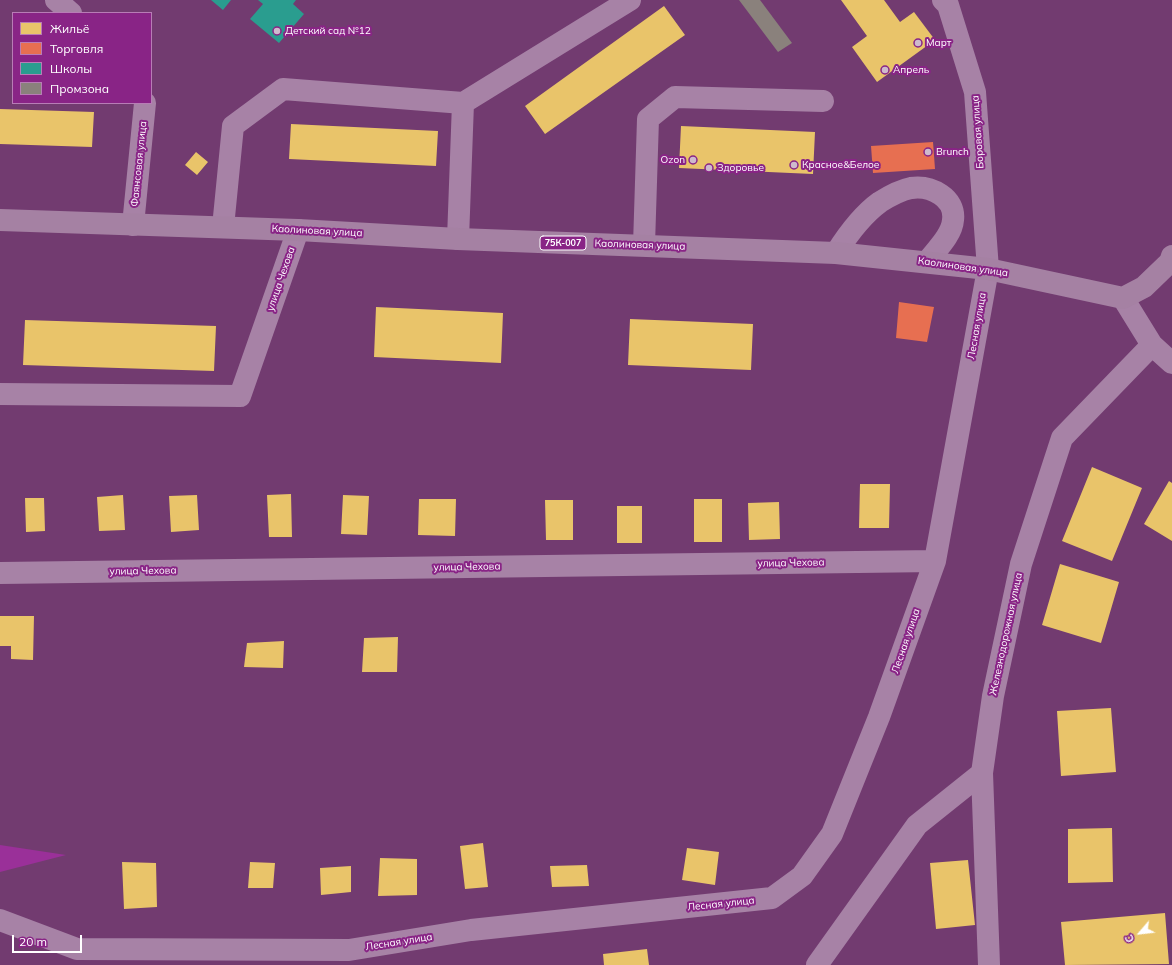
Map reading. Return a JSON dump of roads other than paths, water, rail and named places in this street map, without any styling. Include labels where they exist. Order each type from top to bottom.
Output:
[{"type":"main road","name":"Каолиновая улица","points":[[0,220],[223,227],[458,239],[836,253],[988,269],[1123,298]]},
{"type":"main road","points":[[1123,298],[1144,287],[1170,262],[1172,256]]},
{"type":"street","points":[[56,0],[70,12]]},
{"type":"street","points":[[223,227],[233,126],[283,89],[463,103],[630,0]]},
{"type":"street","name":"Боровая улица","points":[[943,0],[948,5],[975,92],[988,269]]},
{"type":"street","points":[[644,245],[648,119],[675,97],[824,101]]},
{"type":"street","points":[[458,239],[463,103]]},
{"type":"street","name":"Фаянсовая улица","points":[[133,225],[145,104]]},
{"type":"street","points":[[836,253],[851,231],[881,201],[911,188],[923,189],[938,193],[947,199],[954,214],[950,230],[928,262]]},
{"type":"street","name":"улица Чехова","points":[[0,394],[240,396],[298,230]]},
{"type":"street","name":"Лесная улица","points":[[0,920],[77,949],[349,950],[471,930],[772,898],[802,876],[832,834],[879,717],[935,561],[988,269]]},
{"type":"street","points":[[1123,298],[1152,345],[1172,363]]},
{"type":"street","name":"Железнодорожная улица","points":[[989,965],[982,773],[993,696],[1021,564],[1062,438],[1152,345]]},
{"type":"street","name":"улица Чехова","points":[[0,573],[935,561]]},
{"type":"street","points":[[817,965],[917,825],[982,773]]},
{"type":"place","name":"Детский сад №12","points":[[277,31]]},
{"type":"place","name":"Март","points":[[918,43]]},
{"type":"place","name":"Апрель","points":[[885,70]]},
{"type":"place","name":"Brunch","points":[[928,152]]},
{"type":"place","name":"Ozon","points":[[693,160]]},
{"type":"place","name":"Красное&Белое","points":[[794,165]]},
{"type":"place","name":"Здоровье","points":[[709,168]]}]
